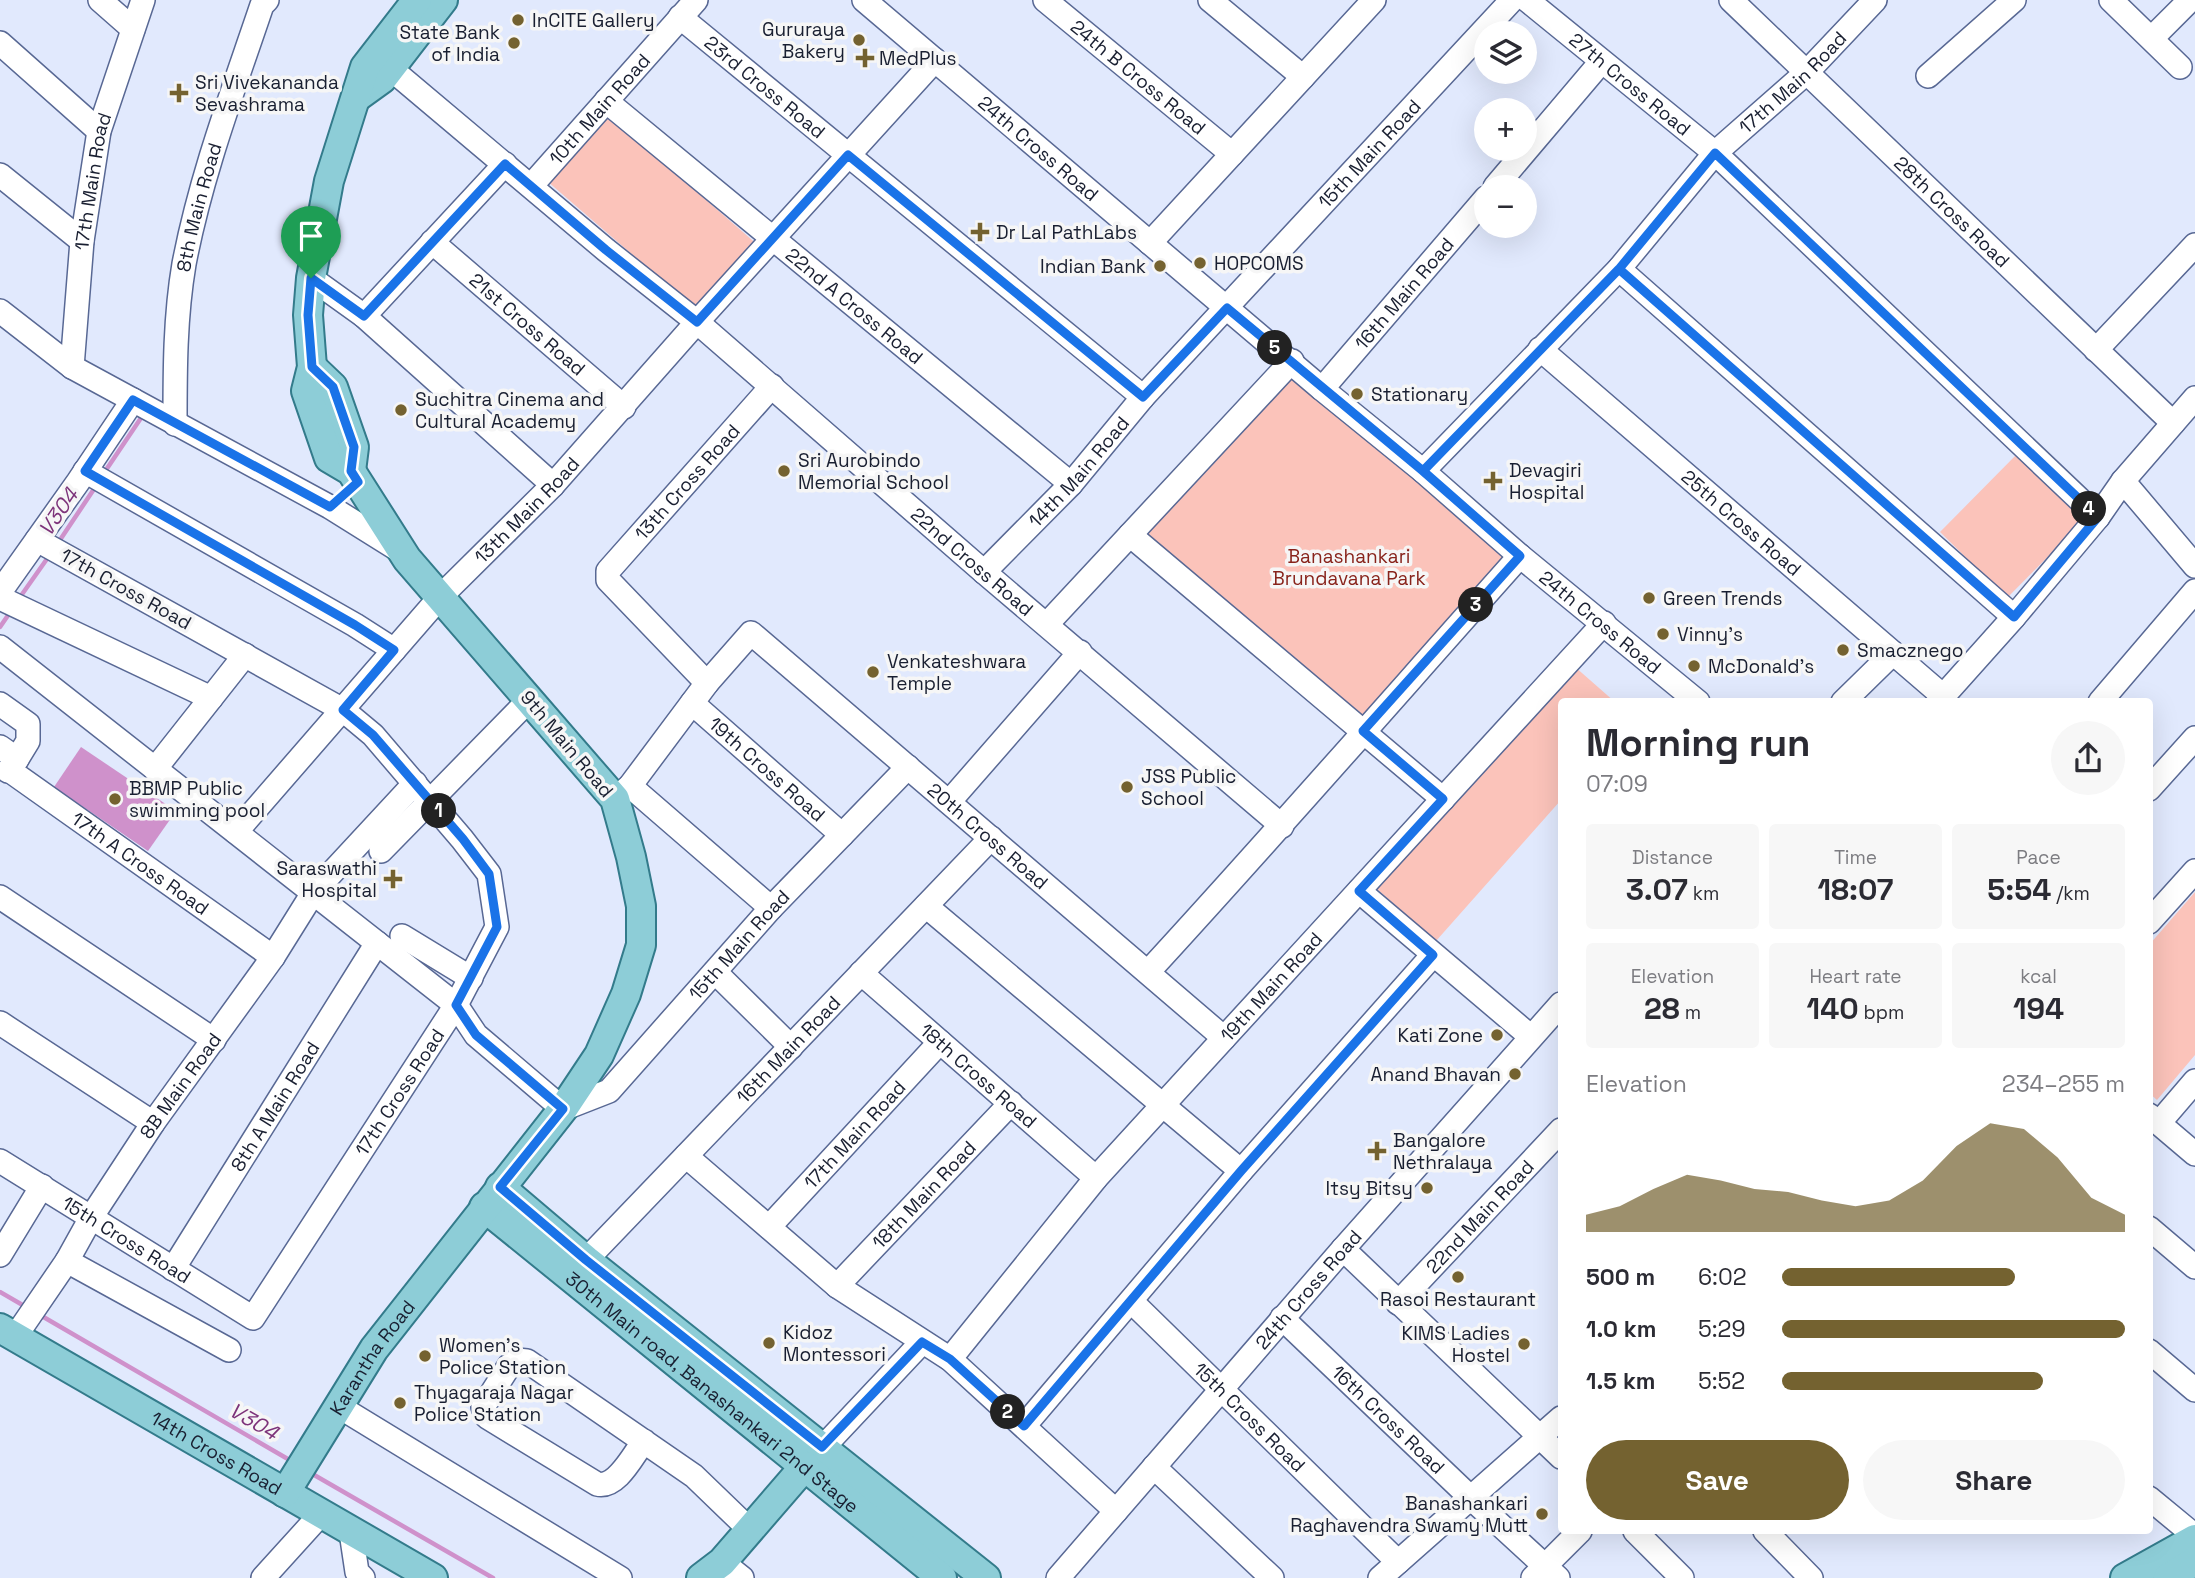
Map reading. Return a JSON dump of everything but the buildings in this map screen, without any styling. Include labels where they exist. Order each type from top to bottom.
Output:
[{"type":"main road","name":"9th Main Road","points":[[382,61],[443,0]]},
{"type":"main road","name":"9th Main Road","points":[[409,3],[382,61],[382,79],[357,97],[329,181],[311,278],[308,315],[312,367],[306,391],[329,458],[355,477],[403,552],[530,699],[623,792],[641,906],[641,945],[626,994],[599,1055],[563,1109],[467,1229]]},
{"type":"main road","name":"30th Main road, Banashankari 2nd Stage","points":[[492,1197],[586,1260],[814,1456],[942,1578]]},
{"type":"main road","name":"30th Main road, Banashankari 2nd Stage","points":[[492,1197],[569,1278],[986,1578]]},
{"type":"main road","name":"Karantha Road","points":[[295,1475],[374,1349],[467,1229]]},
{"type":"main road","name":"14th Cross Road","points":[[15,1327],[295,1475],[321,1514],[433,1578]]},
{"type":"main road","points":[[722,1573],[749,1529],[814,1456]]},
{"type":"main road","points":[[2125,1578],[2173,1571],[2195,1538]]},
{"type":"street","points":[[100,0],[133,29]]},
{"type":"street","name":"17th Main Road","points":[[72,367],[82,241],[99,131],[142,0]]},
{"type":"street","name":"8th Main Road","points":[[175,424],[175,350],[184,266],[207,165],[262,5],[267,0]]},
{"type":"street","name":"10th Main Road","points":[[531,186],[696,0]]},
{"type":"street","name":"24th Cross Road","points":[[864,0],[1322,389],[1423,471],[1520,556],[1693,698]]},
{"type":"street","name":"24th B Cross Road","points":[[1045,0],[1232,153]]},
{"type":"street","points":[[1210,0],[1303,77]]},
{"type":"street","points":[[1150,243],[1374,0]]},
{"type":"street","name":"15th Main Road","points":[[1227,308],[1512,0]]},
{"type":"street","name":"27th Cross Road","points":[[1527,0],[1715,153],[2098,517]]},
{"type":"street","name":"28th Cross Road","points":[[1731,0],[2173,423]]},
{"type":"street","name":"17th Main Road","points":[[1423,471],[1619,269],[1715,153],[1806,73],[1875,0]]},
{"type":"street","points":[[1928,76],[2014,0]]},
{"type":"street","points":[[2111,0],[2180,67]]},
{"type":"street","points":[[2152,38],[2190,0]]},
{"type":"street","name":"23rd Cross Road","points":[[680,17],[1143,397]]},
{"type":"street","points":[[0,43],[99,131]]},
{"type":"street","name":"13th Main Road","points":[[236,832],[441,596],[553,485],[935,60]]},
{"type":"street","name":"22nd Cross Road","points":[[382,61],[606,250],[697,322],[984,572],[1282,825]]},
{"type":"street","points":[[1505,175],[1601,62]]},
{"type":"street","name":"22nd A Cross Road","points":[[606,101],[1071,484]]},
{"type":"street","points":[[364,316],[505,164]]},
{"type":"street","points":[[0,175],[82,241]]},
{"type":"street","name":"16th Main Road","points":[[1322,389],[1474,212]]},
{"type":"street","name":"21st Cross Road","points":[[432,242],[624,407]]},
{"type":"street","points":[[2096,350],[2195,245]]},
{"type":"street","points":[[1619,269],[2014,617]]},
{"type":"street","points":[[311,278],[364,316],[553,485]]},
{"type":"street","name":"14th Main Road","points":[[984,572],[1071,484],[1143,397],[1227,308]]},
{"type":"street","points":[[0,311],[72,367],[330,507],[403,552]]},
{"type":"street","name":"25th Cross Road","points":[[1540,349],[1893,653],[1940,698]]},
{"type":"street","points":[[1047,624],[1292,361]]},
{"type":"street","name":"13th Cross Road","points":[[707,683],[608,580],[608,571],[772,386]]},
{"type":"street","points":[[1942,698],[2014,617],[2098,517],[2123,481],[2195,398]]},
{"type":"street","points":[[0,592],[48,546],[85,471],[133,400]]},
{"type":"street","points":[[85,471],[394,650]]},
{"type":"street","points":[[330,507],[355,477]]},
{"type":"street","points":[[2123,481],[2191,552]]},
{"type":"street","points":[[1130,535],[1443,799]]},
{"type":"street","name":"17th Cross Road","points":[[48,546],[343,710],[373,735],[489,874],[497,927],[471,978],[253,1318]]},
{"type":"street","points":[[1148,972],[1520,556]]},
{"type":"street","points":[[2103,698],[2195,591]]},
{"type":"street","points":[[0,598],[211,698]]},
{"type":"street","name":"19th Main Road","points":[[950,1359],[1096,1178],[1604,623]]},
{"type":"street","name":"20th Cross Road","points":[[707,683],[751,633],[1224,1038]]},
{"type":"street","points":[[0,648],[456,1005],[476,1035],[563,1109]]},
{"type":"street","points":[[949,802],[1080,652]]},
{"type":"street","points":[[1847,698],[1893,653]]},
{"type":"street","points":[[155,769],[245,655]]},
{"type":"street","points":[[707,683],[623,792],[771,908]]},
{"type":"street","points":[[381,851],[422,792],[530,699]]},
{"type":"street","name":"19th Cross Road","points":[[692,703],[842,835]]},
{"type":"street","points":[[0,704],[28,724],[28,741],[6,764]]},
{"type":"street","points":[[2153,785],[2195,738]]},
{"type":"street","name":"17th A Cross Road","points":[[6,764],[273,957]]},
{"type":"street","name":"15th Main Road","points":[[563,1109],[609,1091],[771,908],[908,767]]},
{"type":"street","name":"8B Main Road","points":[[15,1327],[67,1261],[92,1216],[153,1124],[273,957],[313,893],[422,792]]},
{"type":"street","name":"16th Main Road","points":[[586,1260],[991,838]]},
{"type":"street","points":[[2153,918],[2195,871]]},
{"type":"street","points":[[1359,891],[1530,1036]]},
{"type":"street","points":[[0,897],[214,1040]]},
{"type":"street","points":[[926,906],[1241,1171]]},
{"type":"street","points":[[402,936],[471,978]]},
{"type":"street","name":"8th A Main Road","points":[[173,1269],[377,943]]},
{"type":"street","points":[[1024,1426],[1241,1171],[1433,955]]},
{"type":"street","points":[[715,972],[791,1046]]},
{"type":"street","name":"18th Cross Road","points":[[861,973],[1096,1178]]},
{"type":"street","name":"24th Cross Road","points":[[1058,1578],[1282,1318],[1558,1007]]},
{"type":"street","points":[[0,1023],[153,1124]]},
{"type":"street","name":"17th Main Road","points":[[769,1227],[940,1042]]},
{"type":"street","points":[[2195,1081],[2154,1119],[2195,1154]]},
{"type":"street","name":"18th Main Road","points":[[837,1286],[1011,1103]]},
{"type":"street","name":"22nd Main Road","points":[[1398,1303],[1558,1133]]},
{"type":"street","points":[[686,1156],[837,1286],[950,1359],[1116,1511]]},
{"type":"street","name":"15th Cross Road","points":[[0,1161],[253,1318]]},
{"type":"street","points":[[0,1255],[41,1186]]},
{"type":"street","points":[[2153,1231],[2195,1267]]},
{"type":"street","points":[[1343,1249],[1558,1454]]},
{"type":"street","points":[[67,1261],[229,1350]]},
{"type":"street","name":"15th Cross Road","points":[[1131,1301],[1398,1562]]},
{"type":"street","name":"16th Cross Road","points":[[1282,1318],[1472,1499],[1545,1574]]},
{"type":"street","points":[[814,1456],[922,1342]]},
{"type":"street","points":[[2153,1355],[2195,1390]]},
{"type":"street","points":[[644,1441],[613,1482],[604,1486],[487,1418],[483,1407],[509,1366],[517,1360],[527,1361],[644,1441],[694,1476],[749,1529]]},
{"type":"street","points":[[338,1406],[620,1578]]},
{"type":"street","points":[[1380,1578],[1558,1420]]},
{"type":"street","points":[[1154,1466],[1272,1578]]},
{"type":"street","points":[[2153,1501],[2195,1538]]},
{"type":"street","points":[[263,1578],[321,1514]]},
{"type":"street","points":[[351,1532],[356,1572],[363,1578]]},
{"type":"street","points":[[1545,1574],[1578,1534]]},
{"type":"street","points":[[1638,1534],[1682,1578]]},
{"type":"street","points":[[1768,1534],[1811,1578]]},
{"type":"green space","points":[[606,113],[759,246],[700,313],[547,181]]},
{"type":"green space","name":"Banashankari Brundavana Park","points":[[1292,367],[1512,559],[1362,730],[1142,538]]},
{"type":"green space","points":[[2018,453],[2085,519],[2007,598],[1940,532]]},
{"type":"green space","points":[[1574,666],[1610,698],[1558,698],[1558,803],[1436,941],[1377,889]]},
{"type":"green space","points":[[2195,892],[2195,1055],[2157,1100],[2153,1096],[2153,940]]},
{"type":"shaded area","name":"BBMP Public swimming pool","points":[[81,747],[176,811],[148,851],[54,787]]},
{"type":"waterway","name":"V304","points":[[104,473],[143,415]]},
{"type":"waterway","name":"V304","points":[[58,543],[96,486]]},
{"type":"waterway","name":"V304","points":[[18,600],[49,556]]},
{"type":"waterway","name":"V304","points":[[0,627],[11,611]]},
{"type":"waterway","name":"V304","points":[[0,1292],[26,1307]]},
{"type":"waterway","name":"V304","points":[[40,1315],[293,1462]]},
{"type":"waterway","name":"V304","points":[[309,1472],[493,1578]]},
{"type":"place","name":"InCITE Gallery","points":[[518,20]]},
{"type":"place","name":"Gururaya Bakery","points":[[859,40]]},
{"type":"place","name":"State Bank of India","points":[[514,43]]},
{"type":"place","name":"MedPlus","points":[[865,58]]},
{"type":"place","name":"Sri Vivekananda Sevashrama","points":[[179,93]]},
{"type":"place","name":"Dr Lal PathLabs","points":[[980,232]]},
{"type":"place","name":"HOPCOMS","points":[[1200,263]]},
{"type":"place","name":"Indian Bank","points":[[1160,266]]},
{"type":"place","name":"Stationary","points":[[1357,394]]},
{"type":"place","name":"Suchitra Cinema and Cultural Academy","points":[[401,410]]},
{"type":"place","name":"Sri Aurobindo Memorial School","points":[[784,471]]},
{"type":"place","name":"Devagiri Hospital","points":[[1493,481]]},
{"type":"place","name":"Green Trends","points":[[1649,598]]},
{"type":"place","name":"Vinny's","points":[[1663,634]]},
{"type":"place","name":"Smacznego","points":[[1843,650]]},
{"type":"place","name":"McDonald's","points":[[1694,666]]},
{"type":"place","name":"Venkateshwara Temple","points":[[873,672]]},
{"type":"place","name":"JSS Public School","points":[[1127,787]]},
{"type":"place","name":"BBMP Public swimming pool","points":[[115,799]]},
{"type":"place","name":"Saraswathi Hospital","points":[[393,879]]},
{"type":"place","name":"Kati Zone","points":[[1497,1035]]},
{"type":"place","name":"Anand Bhavan","points":[[1515,1074]]},
{"type":"place","name":"Bangalore Nethralaya","points":[[1377,1151]]},
{"type":"place","name":"Itsy Bitsy","points":[[1427,1188]]},
{"type":"place","name":"Rasoi Restaurant","points":[[1458,1277]]},
{"type":"place","name":"Kidoz Montessori","points":[[769,1343]]},
{"type":"place","name":"KIMS Ladies Hostel","points":[[1524,1344]]},
{"type":"place","name":"Women's Police Station","points":[[425,1356]]},
{"type":"place","name":"Thyagaraja Nagar Police Station","points":[[400,1403]]},
{"type":"place","name":"Banashankari Raghavendra Swamy Mutt","points":[[1542,1514]]},
{"type":"route","points":[[311,278],[308,315],[312,367],[333,387],[354,447],[351,471],[358,482],[330,507],[133,400],[85,471],[394,650],[343,710],[373,735],[463,839],[489,874],[497,927],[456,1005],[476,1035],[563,1109],[500,1187],[586,1260],[822,1447],[922,1342],[950,1359],[1024,1426],[1241,1171],[1433,955],[1359,891],[1443,799],[1363,731],[1520,556],[1423,471],[1619,269],[1715,153],[2098,517],[2014,617],[1619,269],[1540,349],[1423,471],[1227,308],[1143,397],[848,155],[697,322],[606,250],[505,164],[364,316],[311,278]]}]
